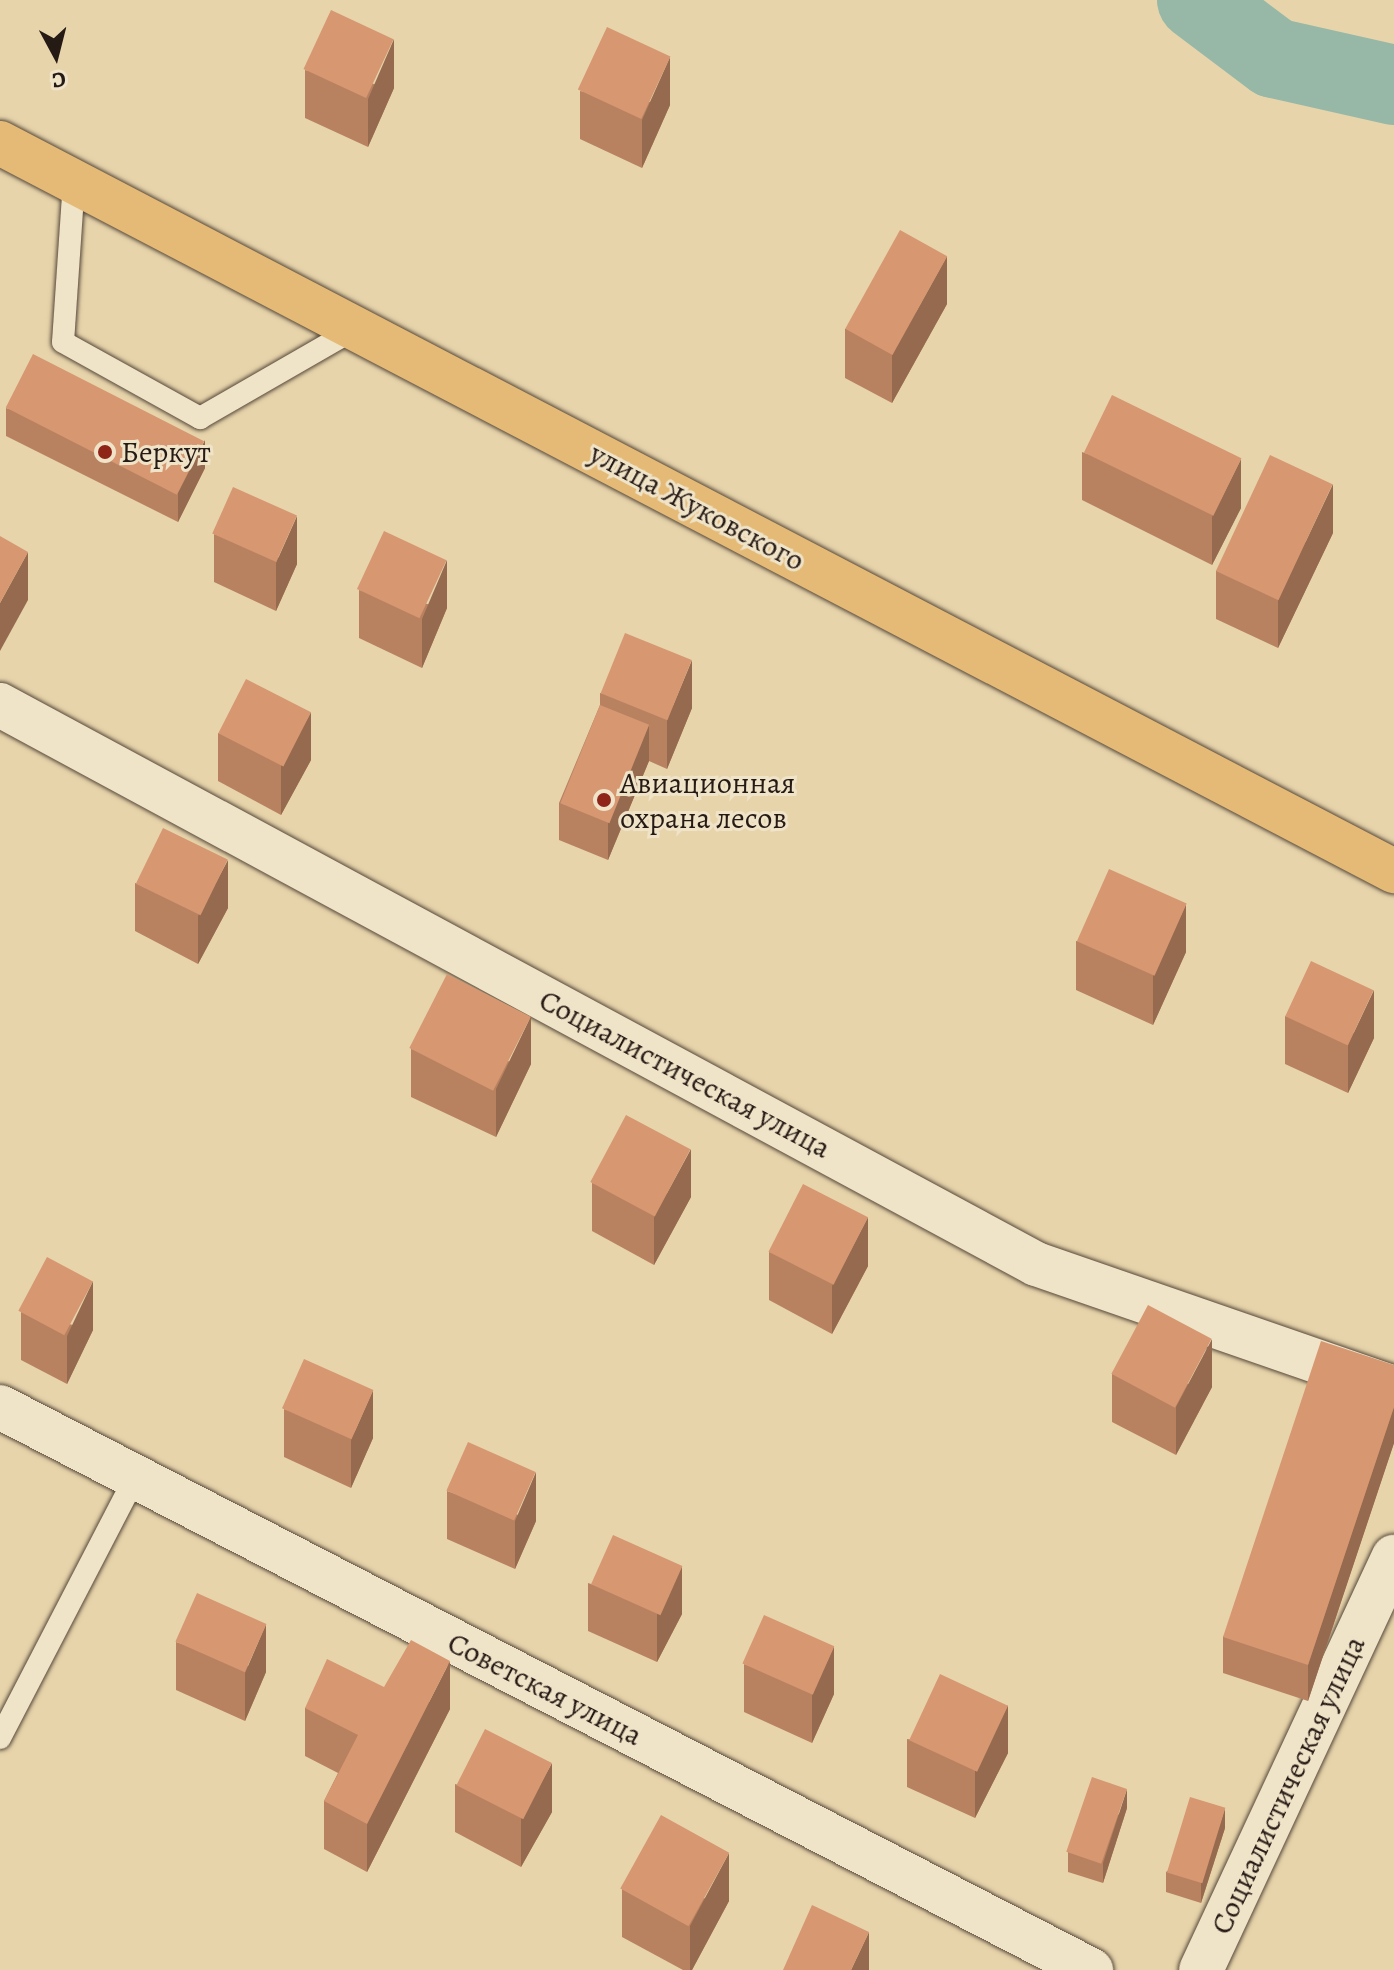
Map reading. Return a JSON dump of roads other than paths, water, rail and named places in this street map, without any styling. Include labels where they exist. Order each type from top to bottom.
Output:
[{"type":"main road","name":"улица Жуковского","points":[[0,143],[1394,871]]},
{"type":"street","name":"Социалистическая улица","points":[[0,705],[1036,1264],[1394,1388]]},
{"type":"street","name":"Советская улица","points":[[0,1407],[1091,1970]]},
{"type":"street","name":"Социалистическая улица","points":[[1201,1970],[1394,1557]]},
{"type":"lane","points":[[74,181],[63,342],[200,418],[355,329]]},
{"type":"lane","points":[[0,1738],[135,1478]]},
{"type":"waterway","points":[[1197,0],[1274,58],[1394,85]]},
{"type":"place","name":"Беркут","points":[[105,452]]},
{"type":"place","name":"Авиационная охрана лесов","points":[[604,800]]}]
